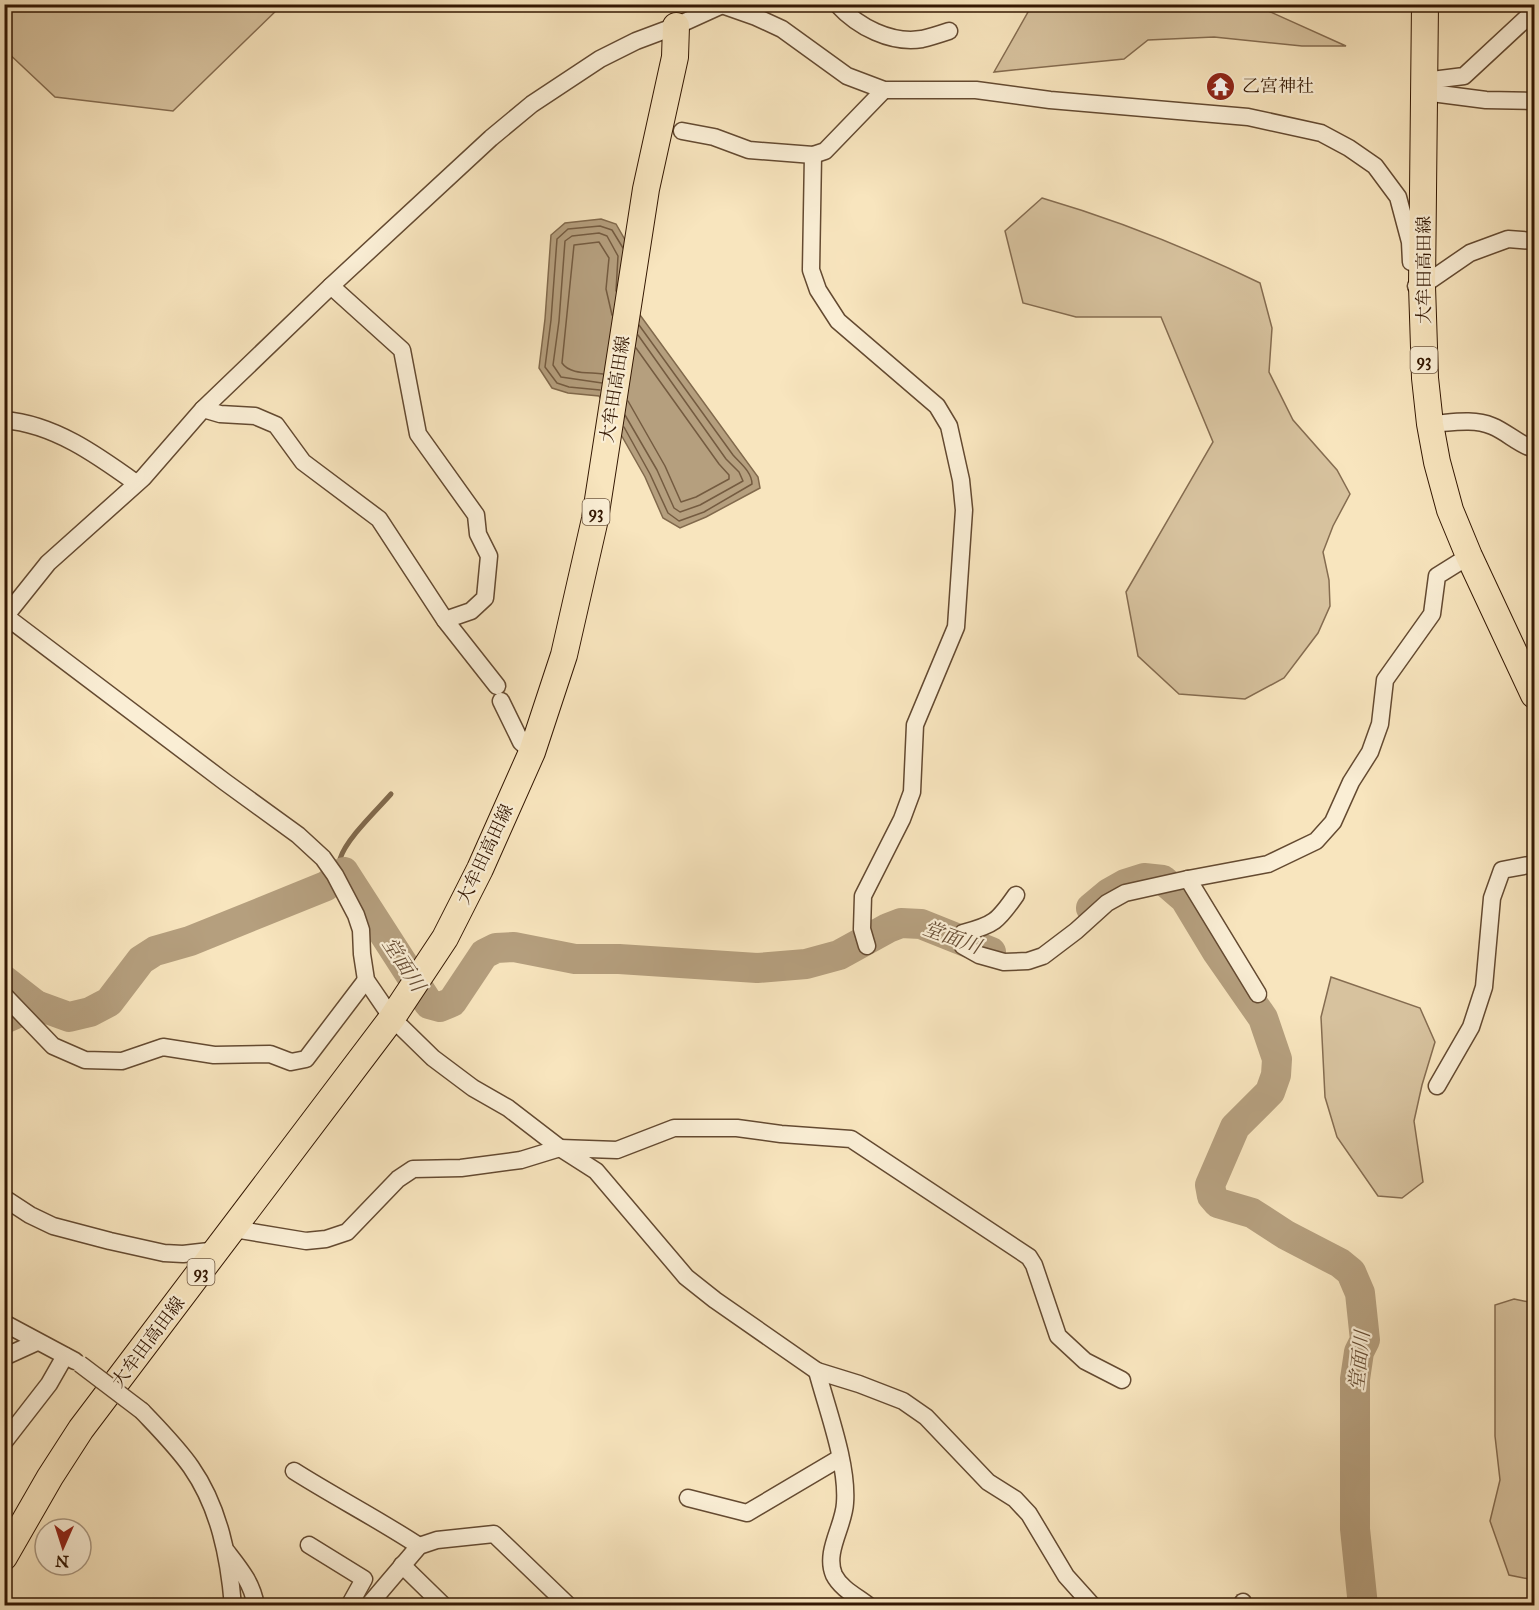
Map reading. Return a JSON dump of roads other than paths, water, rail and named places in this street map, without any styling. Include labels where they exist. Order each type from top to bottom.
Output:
[{"type":"main road","name":"大牟田高田線","points":[[1425,4],[1422,286],[1425,378],[1430,424],[1450,510],[1534,695]]},
{"type":"main road","name":"大牟田高田線","points":[[4,1557],[50,1477],[81,1429],[392,1018],[445,938],[480,869],[532,752],[564,655],[595,519],[646,189],[673,65],[675,26]]},
{"type":"street","points":[[837,4],[846,14],[865,27],[897,40],[921,39],[949,31]]},
{"type":"street","points":[[1093,1605],[1066,1576],[1029,1514],[1015,1499],[988,1482],[926,1417],[903,1401],[817,1371],[715,1300],[686,1276],[596,1171],[560,1148],[508,1108],[473,1088],[433,1058],[392,1018],[366,980],[361,930],[356,915],[323,858],[298,835],[5,617],[48,563],[136,483],[203,409],[331,286],[491,138],[532,104],[600,59],[719,5],[756,17],[782,29],[847,76],[884,90],[976,90],[1050,100],[1248,117],[1321,133],[1349,148],[1375,166],[1398,197],[1410,242],[1413,285],[1422,286],[1470,253],[1508,239],[1534,241]]},
{"type":"street","points":[[1424,86],[1464,76],[1534,11]]},
{"type":"street","points":[[1424,86],[1486,100],[1534,101]]},
{"type":"street","points":[[682,131],[714,137],[749,150],[813,154],[825,151],[884,90]]},
{"type":"street","points":[[813,154],[811,270],[818,290],[838,321],[937,406],[950,426],[961,480],[964,510],[956,627],[915,725],[912,792],[902,819],[863,896],[862,929],[867,946]]},
{"type":"street","points":[[331,286],[402,350],[418,434],[476,515],[478,534],[489,556],[485,598],[471,611],[445,620]]},
{"type":"street","points":[[203,409],[220,414],[255,416],[276,425],[303,462],[379,519],[445,620],[499,693],[521,742],[532,752]]},
{"type":"street","points":[[4,420],[22,421],[82,446],[136,483]]},
{"type":"street","points":[[1430,424],[1471,422],[1492,426],[1521,445],[1534,449]]},
{"type":"street","points":[[1016,895],[1000,918],[963,933],[963,946],[979,955],[1004,962],[1028,962],[1043,956],[1076,932],[1107,903],[1125,893],[1268,864],[1316,842],[1333,822],[1351,782],[1370,752],[1380,724],[1384,680],[1432,614],[1437,576],[1469,556]]},
{"type":"street","points":[[1437,1086],[1471,1027],[1484,987],[1492,898],[1502,870],[1534,864]]},
{"type":"street","points":[[1188,879],[1258,994]]},
{"type":"street","points":[[10,1001],[53,1047],[85,1060],[122,1061],[163,1047],[214,1055],[270,1054],[291,1062],[306,1059],[366,980]]},
{"type":"street","points":[[234,1229],[306,1241],[326,1239],[347,1232],[398,1179],[413,1169],[461,1168],[521,1160],[560,1148],[617,1150],[674,1128],[737,1128],[851,1139],[1029,1257],[1034,1265],[1058,1336],[1084,1361],[1122,1380]]},
{"type":"street","points":[[4,1198],[30,1215],[53,1226],[110,1241],[164,1253],[183,1254],[218,1250]]},
{"type":"street","points":[[4,1323],[72,1360],[142,1411],[191,1466],[214,1509],[226,1551],[233,1605]]},
{"type":"street","points":[[4,1357],[37,1341]]},
{"type":"street","points":[[4,1442],[49,1384],[72,1360]]},
{"type":"street","points":[[817,1371],[845,1486],[845,1505],[831,1557],[834,1575],[845,1589],[869,1605]]},
{"type":"street","points":[[688,1498],[747,1513],[840,1458]]},
{"type":"street","points":[[294,1471],[344,1503],[377,1518],[419,1546]]},
{"type":"street","points":[[368,1605],[419,1546],[437,1540],[494,1534],[569,1605]]},
{"type":"street","points":[[309,1545],[364,1579],[349,1605]]},
{"type":"street","points":[[226,1551],[248,1577],[256,1605]]},
{"type":"street","points":[[402,1565],[444,1605]]},
{"type":"water","points":[[601,219],[616,224],[632,252],[632,304],[758,477],[760,488],[680,528],[663,518],[645,477],[599,396],[568,393],[552,388],[539,368],[551,235],[565,223]]},
{"type":"waterway","points":[[344,872],[339,863],[343,851],[391,794]]},
{"type":"waterway","name":"堂面川","points":[[4,1019],[36,1005],[69,1017],[90,1012],[109,1002],[141,960],[155,951],[190,941],[326,886],[344,872],[429,1004],[440,1007],[452,1002],[484,954],[496,948],[514,947],[575,959],[619,959],[757,968],[806,964],[839,955],[901,923],[921,924],[991,952]]},
{"type":"waterway","name":"堂面川","points":[[1091,908],[1109,893],[1125,884],[1144,878],[1163,880],[1185,899],[1217,952],[1263,1018],[1277,1059],[1276,1075],[1270,1092],[1235,1127],[1210,1185],[1212,1196],[1218,1203],[1252,1213],[1286,1235],[1340,1263],[1351,1272],[1360,1293],[1365,1340],[1359,1352],[1355,1379],[1355,1529],[1363,1606]]},
{"type":"waterway","points":[[4,980],[36,1005]]},
{"type":"place","name":"乙宮神社","points":[[1221,86]]}]
